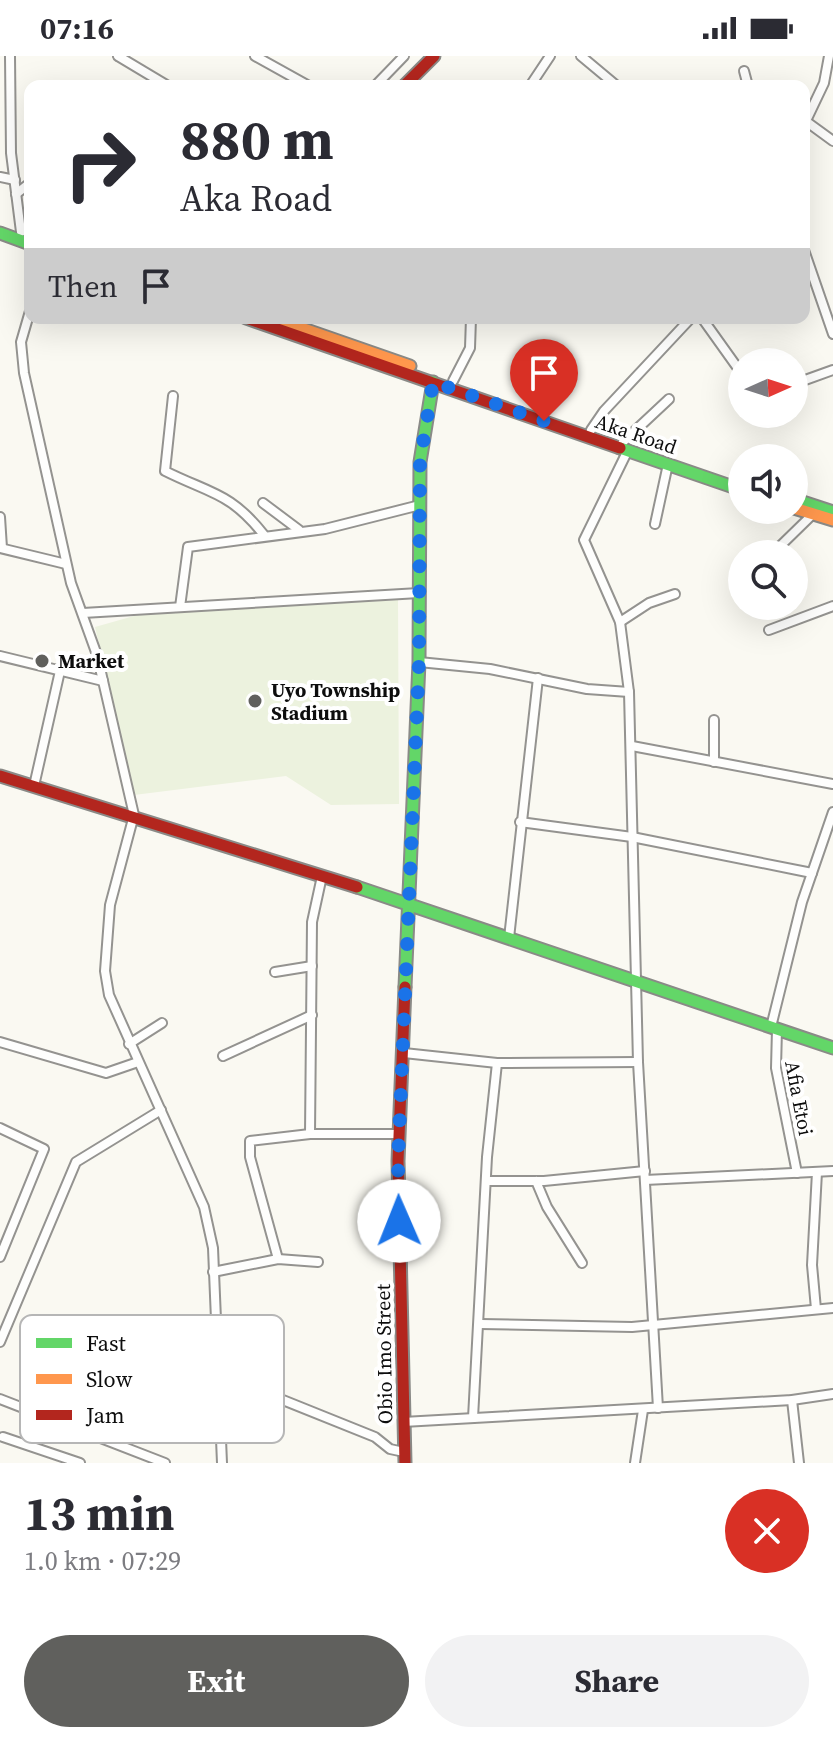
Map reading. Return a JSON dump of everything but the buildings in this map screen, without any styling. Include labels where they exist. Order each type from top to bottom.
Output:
[{"type":"street","points":[[10,56],[8,87],[16,194],[24,229]]},
{"type":"street","points":[[118,56],[158,80]]},
{"type":"street","points":[[255,56],[298,80]]},
{"type":"street","points":[[381,80],[404,56]]},
{"type":"street","points":[[410,80],[434,56]]},
{"type":"street","points":[[534,80],[550,56]]},
{"type":"street","points":[[581,56],[610,80]]},
{"type":"street","points":[[810,115],[824,83],[829,56]]},
{"type":"street","points":[[744,71],[746,80]]},
{"type":"street","points":[[810,127],[833,141]]},
{"type":"street","points":[[0,177],[15,180]]},
{"type":"street","points":[[16,194],[24,188]]},
{"type":"street","points":[[0,225],[24,233]]},
{"type":"street","points":[[0,233],[24,242]]},
{"type":"street","points":[[810,267],[833,334]]},
{"type":"street","points":[[27,324],[21,353],[66,564],[103,681],[134,815],[110,905],[105,971],[109,995],[204,1207],[213,1248],[215,1315]]},
{"type":"street","name":"Aka Road","points":[[264,324],[625,446],[728,477]]},
{"type":"street","name":"Aka Road","points":[[292,324],[591,430],[668,464],[728,485]]},
{"type":"street","points":[[453,381],[470,348],[471,324]]},
{"type":"street","points":[[591,430],[604,411],[685,324]]},
{"type":"street","points":[[706,324],[728,354]]},
{"type":"street","points":[[808,379],[833,370]]},
{"type":"street","name":"Obio Imo Street","points":[[405,1458],[400,1134],[419,662],[420,462],[433,382]]},
{"type":"street","points":[[173,396],[165,471],[201,485],[243,508],[264,535]]},
{"type":"street","points":[[658,1408],[638,1062],[639,980],[629,692],[620,622],[584,540],[625,446],[669,399]]},
{"type":"street","points":[[655,524],[668,464]]},
{"type":"street","points":[[263,503],[299,530]]},
{"type":"street","points":[[808,504],[833,512]]},
{"type":"street","points":[[180,607],[188,547],[349,525],[420,505]]},
{"type":"street","points":[[808,512],[833,520]]},
{"type":"street","points":[[786,540],[813,514]]},
{"type":"street","points":[[0,517],[1,548],[66,564]]},
{"type":"street","points":[[83,613],[419,593]]},
{"type":"street","points":[[620,622],[657,599],[675,594]]},
{"type":"street","points":[[769,630],[833,606]]},
{"type":"street","points":[[0,656],[103,681]]},
{"type":"street","points":[[419,662],[490,669],[587,689],[629,692]]},
{"type":"street","points":[[34,786],[60,671]]},
{"type":"street","points":[[509,938],[538,678]]},
{"type":"street","points":[[714,720],[714,762]]},
{"type":"street","points":[[632,746],[833,784]]},
{"type":"street","points":[[0,776],[134,815],[410,904],[833,1048]]},
{"type":"street","name":"Afia Etoi","points":[[797,1173],[776,1068],[774,1028],[812,873],[833,812]]},
{"type":"street","points":[[520,822],[632,837],[812,873]]},
{"type":"street","points":[[310,1134],[313,912],[322,876]]},
{"type":"street","points":[[275,972],[312,966]]},
{"type":"street","points":[[223,1056],[312,1015]]},
{"type":"street","points":[[129,1044],[162,1023]]},
{"type":"street","points":[[0,1042],[106,1073],[138,1062]]},
{"type":"street","points":[[404,1053],[497,1063],[638,1062]]},
{"type":"street","points":[[473,1418],[481,1324],[486,1181],[497,1063]]},
{"type":"street","points":[[0,1342],[76,1162],[161,1110]]},
{"type":"street","points":[[0,1128],[42,1145],[44,1155],[0,1257]]},
{"type":"street","points":[[278,1259],[250,1157],[250,1141],[310,1134],[400,1134]]},
{"type":"street","points":[[486,1181],[833,1171]]},
{"type":"street","points":[[816,1309],[812,1265],[817,1172]]},
{"type":"street","points":[[536,1181],[547,1207],[582,1263]]},
{"type":"street","points":[[213,1272],[278,1259],[318,1262]]},
{"type":"street","points":[[481,1324],[560,1323],[607,1327],[833,1308]]},
{"type":"street","points":[[403,1422],[643,1410],[792,1400],[833,1394]]},
{"type":"street","points":[[0,1399],[20,1406]]},
{"type":"street","points":[[284,1400],[375,1437],[405,1458]]},
{"type":"street","points":[[792,1400],[799,1463]]},
{"type":"street","points":[[635,1463],[643,1410]]},
{"type":"street","points":[[3,1437],[80,1463]]},
{"type":"street","points":[[117,1443],[165,1463]]},
{"type":"street","points":[[221,1443],[222,1463]]},
{"type":"green space","name":"Uyo Township Stadium","points":[[398,600],[399,804],[331,805],[286,776],[134,795],[95,627],[141,614]]},
{"type":"traffic: fast","points":[[0,233],[24,242]]},
{"type":"traffic: fast","points":[[405,987],[419,662],[420,462],[433,382]]},
{"type":"traffic: fast","points":[[620,448],[728,485]]},
{"type":"traffic: fast","points":[[808,504],[833,512]]},
{"type":"traffic: fast","points":[[357,887],[833,1048]]},
{"type":"traffic: slow","points":[[289,324],[410,366]]},
{"type":"traffic: slow","points":[[808,512],[833,520]]},
{"type":"traffic: jam","points":[[410,80],[434,56]]},
{"type":"traffic: jam","points":[[263,324],[620,448]]},
{"type":"traffic: jam","points":[[0,776],[357,887]]},
{"type":"traffic: jam","points":[[405,987],[398,1161],[405,1463]]},
{"type":"place","name":"Market","points":[[42,661]]},
{"type":"place","name":"Uyo Township Stadium","points":[[255,701]]},
{"type":"route","points":[[399,1221],[398,1161],[419,662],[420,462],[433,382],[544,421]]}]
